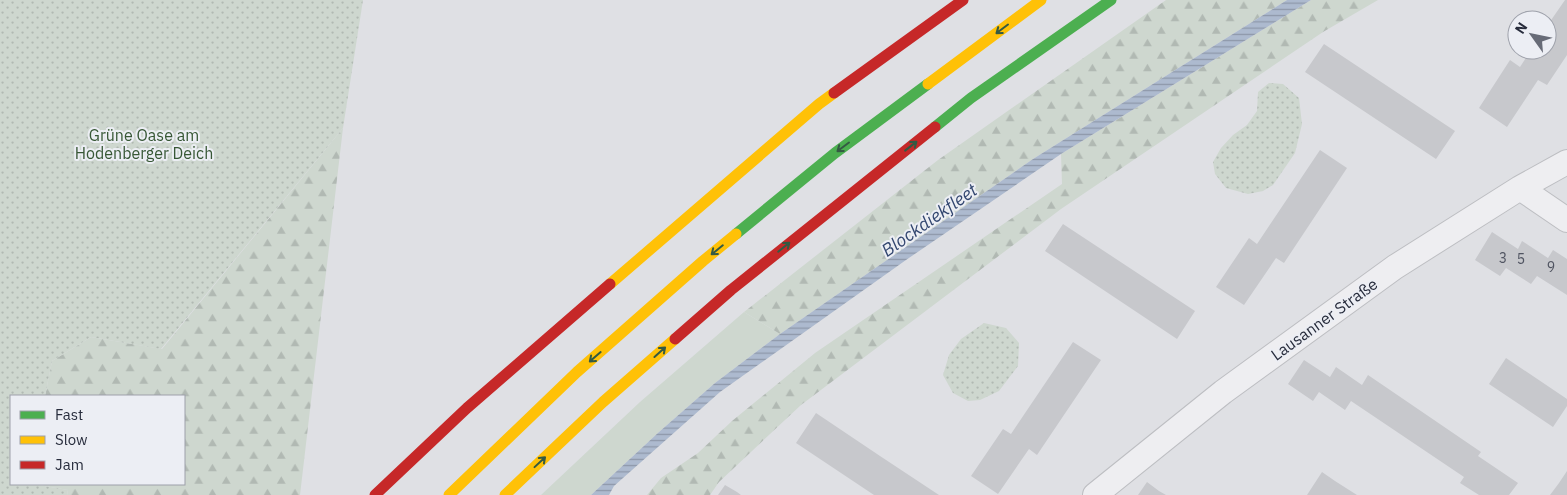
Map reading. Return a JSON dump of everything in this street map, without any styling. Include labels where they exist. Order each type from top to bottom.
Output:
[{"type":"main road","points":[[376,495],[467,408],[819,104],[962,0]]},
{"type":"main road","points":[[449,495],[577,372],[703,261],[835,153],[1041,0]]},
{"type":"main road","points":[[505,495],[603,402],[731,290],[971,98],[1111,0]]},
{"type":"street","name":"Lausanner Straße","points":[[1095,495],[1223,392],[1395,267],[1520,188],[1567,162]]},
{"type":"street","points":[[1520,188],[1567,220]]},
{"type":"green space","name":"Grüne Oase am Hodenberger Deich","points":[[0,0],[363,0],[343,128],[161,349],[91,337],[52,361],[45,395],[10,395],[10,485],[39,485],[68,490],[67,495],[0,495]]},
{"type":"green space","points":[[1166,0],[1287,0],[1033,159],[780,334],[744,312],[938,160]]},
{"type":"green space","points":[[1311,0],[1378,0],[1323,32],[1061,209],[801,405],[719,482],[710,495],[647,495],[661,478],[698,453],[732,421],[815,353],[1062,184],[1061,154]]},
{"type":"green space","points":[[1269,83],[1283,84],[1299,98],[1302,124],[1295,153],[1273,185],[1263,191],[1248,194],[1226,188],[1215,174],[1213,162],[1221,148],[1233,135],[1247,125],[1257,111],[1258,92]]},
{"type":"green space","points":[[343,128],[300,495],[67,495],[68,490],[39,485],[185,485],[185,395],[45,395],[52,361],[91,337],[162,349]]},
{"type":"green space","points":[[744,312],[780,334],[715,383],[591,495],[541,495],[640,402]]},
{"type":"green space","points":[[984,323],[1006,328],[1019,343],[1018,366],[999,391],[980,400],[968,401],[953,393],[943,375],[949,355],[961,339]]},
{"type":"water","points":[[1287,0],[1311,0],[1061,154],[906,260],[720,392],[614,486],[609,495],[591,495],[715,383],[780,334],[1033,159]]},
{"type":"building","points":[[1565,0],[1567,0],[1567,55],[1547,85],[1538,80],[1507,127],[1479,108],[1510,60],[1520,67],[1525,60],[1557,60],[1557,12]]},
{"type":"building","points":[[1324,44],[1455,131],[1436,159],[1305,72]]},
{"type":"building","points":[[1320,150],[1347,168],[1284,263],[1276,258],[1244,305],[1216,287],[1249,238],[1257,244]]},
{"type":"building","points":[[1063,224],[1195,311],[1177,339],[1045,251]]},
{"type":"building","points":[[1492,232],[1518,249],[1522,241],[1548,258],[1553,250],[1567,259],[1567,295],[1537,276],[1531,284],[1506,268],[1500,276],[1475,260]]},
{"type":"building","points":[[1073,342],[1101,360],[1037,455],[1029,449],[998,494],[971,476],[1003,429],[1011,434]]},
{"type":"building","points":[[1506,358],[1567,399],[1567,406],[1553,427],[1489,384]]},
{"type":"building","points":[[1304,360],[1330,377],[1336,367],[1362,385],[1368,375],[1481,452],[1478,456],[1518,483],[1509,495],[1479,495],[1460,483],[1464,477],[1351,401],[1345,410],[1319,392],[1313,401],[1288,384]]},
{"type":"building","points":[[816,413],[939,495],[874,495],[796,443]]},
{"type":"building","points":[[1567,471],[1567,495],[1550,495],[1559,483]]},
{"type":"building","points":[[1322,472],[1335,481],[1357,495],[1307,495]]},
{"type":"building","points":[[1147,482],[1159,491],[1166,495],[1138,495]]},
{"type":"building","points":[[725,485],[737,492],[741,495],[718,495]]},
{"type":"traffic: fast","points":[[935,127],[971,98],[1111,0]]},
{"type":"traffic: fast","points":[[736,234],[835,153],[928,84]]},
{"type":"traffic: slow","points":[[928,84],[1041,0]]},
{"type":"traffic: slow","points":[[610,284],[834,93]]},
{"type":"traffic: slow","points":[[449,495],[577,372],[736,234]]},
{"type":"traffic: slow","points":[[505,495],[603,402],[675,339]]},
{"type":"traffic: jam","points":[[834,93],[963,0]]},
{"type":"traffic: jam","points":[[675,339],[731,290],[935,127]]},
{"type":"traffic: jam","points":[[375,495],[467,408],[610,284]]},
{"type":"water label","name":"Blockdiekfleet","points":[[929,220]]}]
